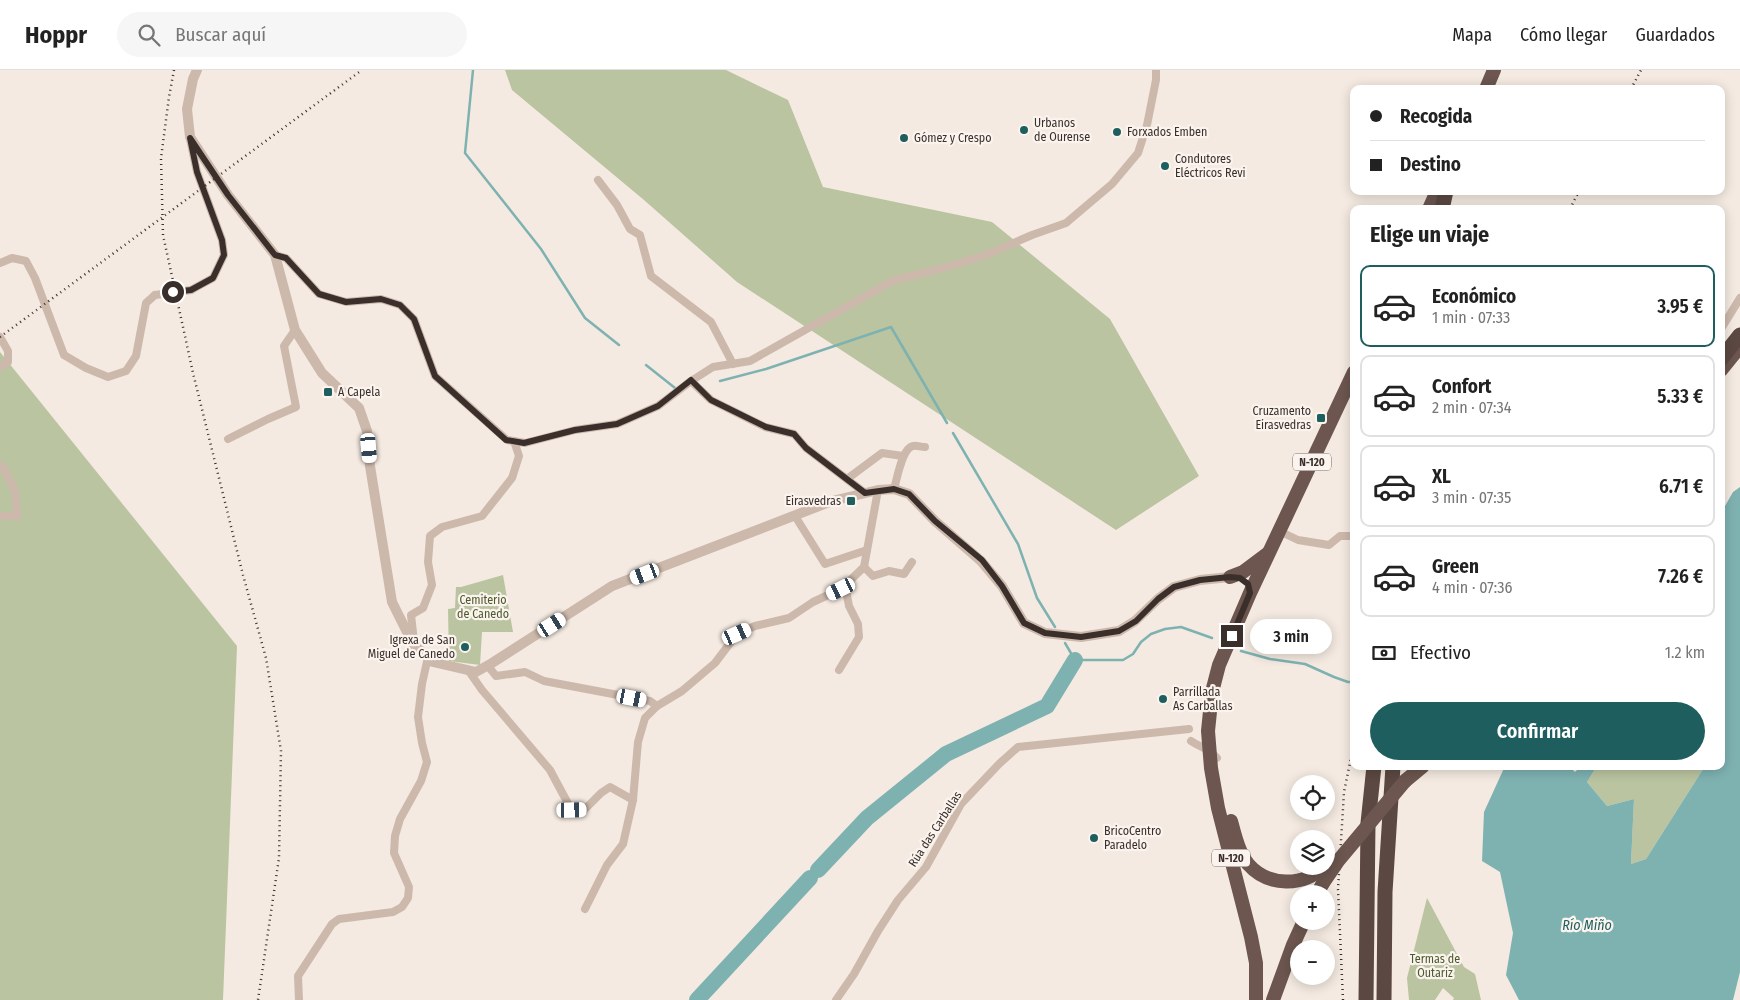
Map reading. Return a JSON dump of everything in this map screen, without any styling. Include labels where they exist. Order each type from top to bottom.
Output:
[{"type":"highway","points":[[1488,85],[1494,70]]},
{"type":"highway","points":[[1725,353],[1740,335]]},
{"type":"highway","points":[[1725,365],[1740,346]]},
{"type":"highway","name":"N-120","points":[[1312,875],[1308,878],[1292,882],[1269,879],[1253,869],[1241,853],[1234,834],[1214,753],[1210,715],[1212,692],[1219,665],[1250,593],[1350,381]]},
{"type":"highway","points":[[1230,577],[1243,572],[1270,552]]},
{"type":"highway","points":[[1230,577],[1244,580],[1248,584],[1250,593]]},
{"type":"highway","name":"N-120","points":[[1214,753],[1211,768],[1218,808],[1251,936],[1256,964],[1256,1000]]},
{"type":"highway","points":[[1366,1000],[1368,823],[1374,770]]},
{"type":"highway","points":[[1384,1000],[1384,892],[1393,770]]},
{"type":"highway","name":"N-120","points":[[1335,854],[1366,818],[1418,770]]},
{"type":"highway","name":"N-120","points":[[1322,885],[1338,861],[1405,781]]},
{"type":"highway","points":[[1273,1000],[1300,930]]},
{"type":"street","points":[[0,264],[12,258],[26,261],[35,278],[64,355],[86,368],[108,377],[126,371],[136,356],[146,303],[155,295],[191,290],[213,278],[224,255],[222,240],[197,172],[190,138],[187,109],[193,79],[197,70]]},
{"type":"street","points":[[275,255],[286,258],[319,294],[346,302],[381,299],[400,305],[414,319],[435,376],[506,440],[524,443],[575,430],[617,424],[658,406],[691,380],[713,368],[750,361],[894,280],[986,255],[1066,223],[1112,184],[1138,153],[1147,125],[1156,80],[1156,70]]},
{"type":"street","points":[[190,138],[228,195],[275,255],[294,330],[322,373],[359,408],[367,431],[370,466],[392,602],[414,645],[433,662],[476,672],[612,586],[832,501],[878,490],[894,489],[909,494],[935,521],[982,560],[1002,586],[1024,623],[1045,633],[1081,637],[1119,631],[1136,621],[1158,599],[1174,587],[1200,580],[1230,577]]},
{"type":"street","points":[[598,180],[617,205],[630,230],[640,236],[651,276],[711,322],[733,364]]},
{"type":"street","points":[[1725,322],[1740,298]]},
{"type":"street","points":[[228,439],[296,407],[284,346],[294,330]]},
{"type":"street","points":[[0,337],[8,351],[8,362],[0,367]]},
{"type":"street","points":[[691,380],[711,400],[766,427],[794,434],[806,448],[865,493]]},
{"type":"street","points":[[414,645],[411,614],[424,608],[432,585],[428,562],[430,536],[442,527],[482,516],[512,478],[519,456],[514,441]]},
{"type":"street","points":[[894,489],[906,449],[912,446],[925,447]]},
{"type":"street","points":[[847,479],[882,453],[903,456]]},
{"type":"street","points":[[0,464],[15,491],[17,516],[0,516]]},
{"type":"street","points":[[584,909],[607,864],[623,844],[633,800],[638,742],[645,718],[656,706],[682,691],[715,663],[737,634],[755,626],[789,618],[813,602],[841,589],[864,567],[878,490]]},
{"type":"street","points":[[795,516],[825,564],[867,550]]},
{"type":"street","points":[[1280,532],[1298,540],[1329,545],[1340,536],[1350,536]]},
{"type":"street","points":[[864,567],[874,576],[889,571],[904,574],[912,562]]},
{"type":"street","points":[[839,670],[859,636],[858,624],[849,606],[845,585]]},
{"type":"street","points":[[299,1000],[298,976],[332,924],[339,919],[393,912],[402,907],[408,898],[409,887],[394,853],[395,836],[400,819],[420,781],[427,762],[418,717],[428,657]]},
{"type":"street","points":[[488,666],[496,676],[525,672],[544,681],[650,701],[656,706]]},
{"type":"street","points":[[468,670],[482,690],[550,770],[572,810],[584,810],[610,787],[633,800]]},
{"type":"street","name":"Rúa das Carballas","points":[[836,1000],[854,974],[898,900],[926,867],[961,804],[998,764],[1018,747],[1189,729]]},
{"type":"street","points":[[1192,741],[1214,753]]},
{"type":"green space","points":[[505,70],[726,70],[788,100],[823,187],[992,222],[1110,319],[1199,476],[1116,530],[737,282],[644,200],[512,90]]},
{"type":"green space","points":[[0,352],[237,646],[223,1000],[0,1000]]},
{"type":"green space","name":"Cemiterio de Canedo","points":[[503,575],[513,632],[482,632],[480,665],[449,661],[448,609],[455,608],[456,587]]},
{"type":"green space","points":[[1594,770],[1702,770],[1646,859],[1631,864],[1634,799],[1607,806],[1587,782]]},
{"type":"green space","name":"Termas de Outariz","points":[[1427,898],[1464,967],[1475,974],[1481,1000],[1453,1000],[1454,998],[1443,988],[1435,1000],[1409,1000],[1407,978]]},
{"type":"water","name":"Río Miño","points":[[1740,487],[1740,972],[1733,1000],[1519,1000],[1506,975],[1513,933],[1500,872],[1482,861],[1484,812],[1503,770],[1573,770],[1575,772],[1577,770],[1594,770],[1587,782],[1607,806],[1634,799],[1631,864],[1646,859],[1702,770],[1725,770],[1725,506],[1733,492]]},
{"type":"waterway","points":[[473,70],[465,153],[541,249],[585,318],[619,345]]},
{"type":"waterway","points":[[720,381],[766,369],[891,327],[947,423]]},
{"type":"waterway","points":[[646,365],[675,388]]},
{"type":"waterway","points":[[953,433],[1018,544],[1037,598],[1055,627]]},
{"type":"waterway","points":[[1065,643],[1075,660],[1123,660],[1133,654],[1141,642],[1151,634],[1165,629],[1181,627],[1212,638]]},
{"type":"waterway","points":[[1241,651],[1270,659],[1305,664],[1350,682]]},
{"type":"waterway","points":[[818,870],[867,818],[946,754],[1047,706],[1075,660]]},
{"type":"waterway","points":[[697,1000],[810,878]]},
{"type":"railway","points":[[174,70],[161,158],[163,235],[193,373],[243,575],[266,658],[281,751],[279,858],[258,1000]]},
{"type":"railway","points":[[0,337],[362,70]]},
{"type":"railway","points":[[1633,85],[1641,70]]},
{"type":"railway","points":[[1572,205],[1577,195]]},
{"type":"railway","points":[[1343,1000],[1338,889],[1344,792],[1350,763]]},
{"type":"place","name":"Urbanos de Ourense","points":[[1024,130]]},
{"type":"place","name":"Forxados Emben","points":[[1117,132]]},
{"type":"place","name":"Gómez y Crespo","points":[[904,138]]},
{"type":"place","name":"Condutores Eléctricos Revi","points":[[1165,166]]},
{"type":"place","name":"A Capela","points":[[328,392]]},
{"type":"place","name":"Cruzamento Eirasvedras","points":[[1321,418]]},
{"type":"place","name":"Eirasvedras","points":[[851,501]]},
{"type":"place","name":"Igrexa de San Miguel de Canedo","points":[[465,647]]},
{"type":"place","name":"Parrillada As Carballas","points":[[1163,699]]},
{"type":"place","name":"BricoCentro Paradelo","points":[[1094,838]]},
{"type":"route","points":[[173,292],[191,290],[213,278],[224,255],[222,240],[197,172],[190,138],[228,195],[275,255],[286,258],[319,294],[346,302],[381,299],[400,305],[414,319],[435,376],[506,440],[524,443],[575,430],[617,424],[658,406],[691,380],[711,400],[766,427],[794,434],[806,448],[865,493],[894,489],[909,494],[935,521],[982,560],[1002,586],[1024,623],[1045,633],[1081,637],[1119,631],[1136,621],[1158,599],[1174,587],[1200,580],[1230,577],[1244,580],[1248,584],[1250,593],[1232,636]]}]
